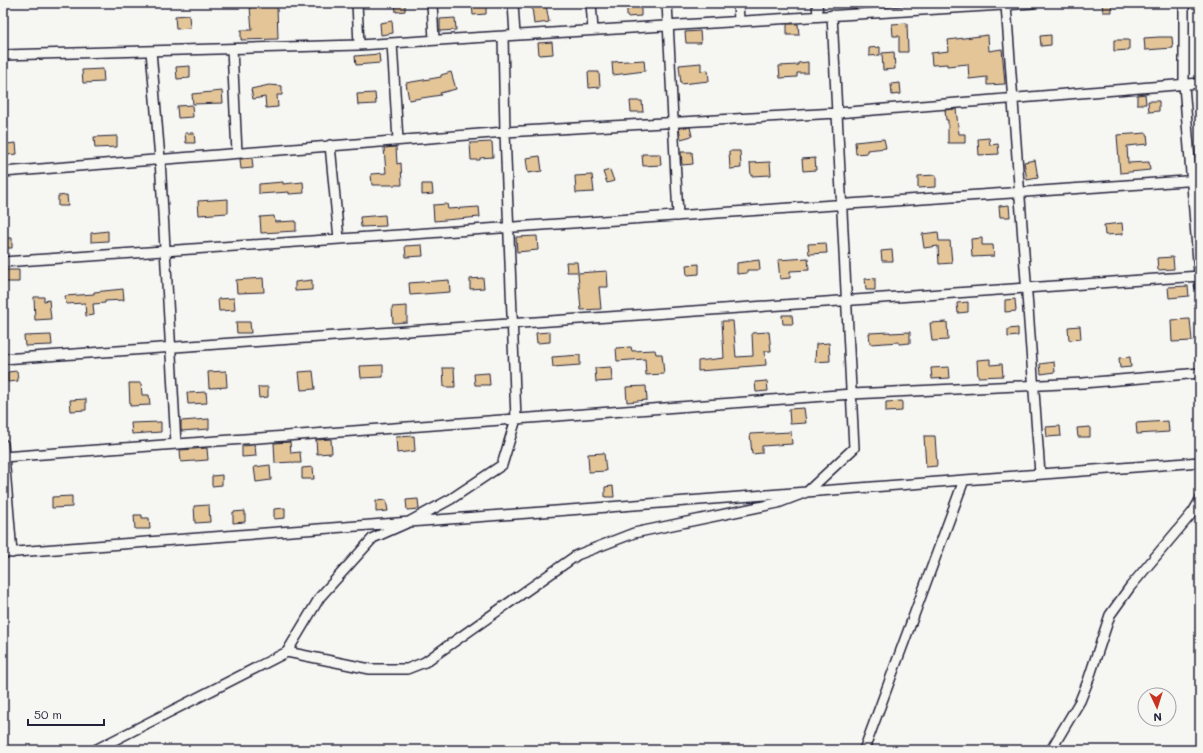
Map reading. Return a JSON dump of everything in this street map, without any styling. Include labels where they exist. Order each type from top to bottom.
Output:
[{"type":"street","points":[[356,3],[359,45]]},
{"type":"street","points":[[432,3],[434,40]]},
{"type":"street","points":[[513,3],[515,35]]},
{"type":"street","points":[[591,3],[593,30]]},
{"type":"street","points":[[667,3],[678,216]]},
{"type":"street","points":[[738,3],[739,21]]},
{"type":"street","points":[[817,3],[818,16]]},
{"type":"street","points":[[3,55],[359,45],[832,16],[890,7],[1006,5],[1033,3]]},
{"type":"street","points":[[1184,3],[1184,85],[1196,180],[1200,286]]},
{"type":"street","points":[[1006,5],[1040,474]]},
{"type":"street","points":[[287,652],[370,669],[407,669],[425,662],[577,555],[634,533],[778,503],[808,492],[854,448],[832,16]]},
{"type":"street","points":[[95,750],[287,652],[320,597],[373,538],[407,523],[451,499],[502,465],[516,419],[502,36]]},
{"type":"street","points":[[392,43],[398,140]]},
{"type":"street","points":[[232,49],[237,153]]},
{"type":"street","points":[[150,51],[160,159],[176,444]]},
{"type":"street","points":[[3,172],[505,132],[837,113],[1200,84]]},
{"type":"street","points":[[330,146],[339,239]]},
{"type":"street","points":[[3,262],[1196,180]]},
{"type":"street","points":[[3,359],[1200,276]]},
{"type":"street","points":[[4,457],[852,394],[1083,383],[1200,373]]},
{"type":"street","points":[[3,444],[8,553],[1200,462]]},
{"type":"street","points":[[864,750],[964,480]]},
{"type":"street","points":[[1051,750],[1080,701],[1110,615],[1130,587],[1193,512],[1200,500]]},
{"type":"building","points":[[395,3],[405,3],[405,11],[396,12]]},
{"type":"building","points":[[472,3],[486,3],[486,14],[473,15]]},
{"type":"building","points":[[1102,3],[1111,3],[1112,12],[1103,12]]},
{"type":"building","points":[[277,5],[278,39],[241,40],[241,30],[252,30],[250,7]]},
{"type":"building","points":[[546,5],[549,22],[534,24],[532,7]]},
{"type":"building","points":[[627,7],[641,7],[641,16],[627,17]]},
{"type":"building","points":[[189,15],[190,28],[176,29],[175,16]]},
{"type":"building","points":[[455,18],[456,30],[440,31],[440,19]]},
{"type":"building","points":[[392,21],[393,33],[381,35],[380,23]]},
{"type":"building","points":[[907,23],[908,52],[899,52],[899,36],[893,36],[892,24]]},
{"type":"building","points":[[787,24],[798,24],[799,35],[787,35]]},
{"type":"building","points":[[700,31],[701,43],[686,43],[685,32]]},
{"type":"building","points":[[988,35],[989,51],[1002,49],[1005,84],[987,85],[987,77],[969,79],[968,64],[947,66],[947,64],[932,65],[931,53],[949,51],[948,40]]},
{"type":"building","points":[[1051,35],[1051,45],[1041,46],[1040,36]]},
{"type":"building","points":[[1172,37],[1173,48],[1145,50],[1144,38]]},
{"type":"building","points":[[1114,40],[1129,40],[1129,50],[1114,51]]},
{"type":"building","points":[[552,42],[553,54],[539,55],[538,43]]},
{"type":"building","points":[[880,47],[880,55],[869,56],[869,48]]},
{"type":"building","points":[[894,52],[895,69],[883,70],[882,53]]},
{"type":"building","points":[[379,54],[380,63],[356,65],[355,56]]},
{"type":"building","points":[[644,60],[645,71],[613,75],[612,62]]},
{"type":"building","points":[[808,62],[808,73],[797,73],[797,77],[780,78],[779,66],[798,65],[798,63]]},
{"type":"building","points":[[701,63],[701,71],[708,70],[709,81],[681,84],[679,65]]},
{"type":"building","points":[[190,66],[190,78],[177,79],[176,67]]},
{"type":"building","points":[[103,69],[104,82],[83,83],[82,70]]},
{"type":"building","points":[[451,72],[456,89],[440,93],[441,95],[409,100],[406,83],[441,77],[441,75]]},
{"type":"building","points":[[588,72],[599,72],[600,87],[589,88]]},
{"type":"building","points":[[900,83],[901,94],[892,95],[891,84]]},
{"type":"building","points":[[269,85],[282,86],[282,95],[277,95],[278,107],[266,108],[265,97],[253,99],[251,89]]},
{"type":"building","points":[[222,91],[223,103],[193,104],[192,94]]},
{"type":"building","points":[[375,93],[376,104],[358,105],[357,94]]},
{"type":"building","points":[[1145,94],[1146,104],[1137,104],[1137,95]]},
{"type":"building","points":[[630,101],[642,101],[643,112],[631,112]]},
{"type":"building","points":[[1148,101],[1159,101],[1159,111],[1149,112]]},
{"type":"building","points":[[192,105],[193,117],[178,118],[177,106]]},
{"type":"building","points":[[956,109],[959,134],[965,134],[965,143],[948,143],[948,120],[946,120],[945,110]]},
{"type":"building","points":[[690,127],[692,136],[681,139],[679,128]]},
{"type":"building","points":[[185,133],[194,133],[195,143],[186,143]]},
{"type":"building","points":[[1147,133],[1148,144],[1127,146],[1128,163],[1149,162],[1150,170],[1120,173],[1117,135]]},
{"type":"building","points":[[117,136],[117,147],[95,148],[94,137]]},
{"type":"building","points":[[989,138],[990,145],[998,144],[999,154],[979,155],[978,139]]},
{"type":"building","points":[[884,139],[886,148],[867,150],[867,153],[856,154],[855,142]]},
{"type":"building","points":[[492,142],[493,157],[480,158],[480,160],[471,160],[470,143]]},
{"type":"building","points":[[16,143],[17,154],[7,155],[7,144]]},
{"type":"building","points":[[396,147],[397,164],[401,163],[402,185],[372,185],[371,174],[386,173],[384,148]]},
{"type":"building","points":[[729,151],[740,151],[741,168],[730,169]]},
{"type":"building","points":[[681,152],[692,152],[693,164],[682,165]]},
{"type":"building","points":[[642,154],[660,154],[661,165],[643,166]]},
{"type":"building","points":[[540,156],[542,171],[528,173],[526,158]]},
{"type":"building","points":[[252,158],[253,168],[241,169],[240,159]]},
{"type":"building","points":[[815,158],[816,170],[803,171],[802,159]]},
{"type":"building","points":[[1035,160],[1038,178],[1027,180],[1024,162]]},
{"type":"building","points":[[770,162],[771,175],[751,176],[750,163]]},
{"type":"building","points":[[610,170],[614,181],[607,183],[603,172]]},
{"type":"building","points":[[592,175],[594,192],[576,193],[575,176]]},
{"type":"building","points":[[936,175],[936,187],[918,188],[918,176]]},
{"type":"building","points":[[283,182],[283,184],[303,182],[304,193],[289,194],[289,192],[259,194],[259,184]]},
{"type":"building","points":[[422,184],[432,184],[433,194],[422,195]]},
{"type":"building","points":[[67,195],[68,206],[58,206],[58,196]]},
{"type":"building","points":[[228,199],[228,213],[199,215],[198,201]]},
{"type":"building","points":[[447,204],[448,209],[479,207],[480,217],[434,221],[433,205]]},
{"type":"building","points":[[1009,205],[1010,217],[1000,217],[999,206]]},
{"type":"building","points":[[385,215],[386,226],[361,227],[360,217]]},
{"type":"building","points":[[274,216],[275,222],[296,221],[296,231],[261,233],[260,217]]},
{"type":"building","points":[[1122,223],[1123,234],[1105,235],[1104,225]]},
{"type":"building","points":[[108,231],[108,241],[91,242],[91,233]]},
{"type":"building","points":[[938,232],[939,241],[950,241],[952,263],[939,264],[938,246],[924,248],[922,234]]},
{"type":"building","points":[[537,236],[538,250],[517,252],[516,237]]},
{"type":"building","points":[[3,238],[12,238],[12,248],[3,248]]},
{"type":"building","points":[[982,238],[982,245],[993,245],[994,256],[972,257],[971,239]]},
{"type":"building","points":[[826,243],[827,253],[809,254],[808,244]]},
{"type":"building","points":[[422,245],[423,256],[406,257],[405,246]]},
{"type":"building","points":[[892,250],[893,261],[882,261],[881,251]]},
{"type":"building","points":[[1173,257],[1174,269],[1158,270],[1157,258]]},
{"type":"building","points":[[808,258],[809,270],[790,271],[790,278],[780,279],[778,260]]},
{"type":"building","points":[[759,260],[760,270],[747,270],[747,273],[737,274],[737,263]]},
{"type":"building","points":[[566,262],[577,262],[578,272],[567,272]]},
{"type":"building","points":[[699,264],[699,274],[687,275],[686,265]]},
{"type":"building","points":[[3,270],[19,270],[19,282],[3,282]]},
{"type":"building","points":[[607,271],[608,287],[599,287],[601,309],[581,310],[578,273]]},
{"type":"building","points":[[263,278],[264,292],[237,293],[236,280]]},
{"type":"building","points":[[483,278],[484,288],[470,289],[470,279]]},
{"type":"building","points":[[875,278],[875,290],[866,290],[865,279]]},
{"type":"building","points":[[312,280],[312,290],[295,291],[295,282]]},
{"type":"building","points":[[449,280],[450,292],[410,295],[409,283]]},
{"type":"building","points":[[1188,286],[1189,296],[1169,298],[1168,287]]},
{"type":"building","points":[[123,289],[124,300],[105,301],[105,303],[93,304],[94,315],[86,316],[85,303],[66,304],[65,296],[94,294],[94,292]]},
{"type":"building","points":[[34,297],[44,297],[44,301],[49,300],[51,319],[35,320]]},
{"type":"building","points":[[234,298],[235,310],[219,311],[218,299]]},
{"type":"building","points":[[1015,299],[1016,311],[1005,312],[1005,300]]},
{"type":"building","points":[[968,302],[968,312],[958,313],[957,303]]},
{"type":"building","points":[[407,306],[407,322],[393,323],[392,307]]},
{"type":"building","points":[[782,315],[792,315],[793,324],[783,324]]},
{"type":"building","points":[[1190,319],[1192,341],[1172,342],[1171,320]]},
{"type":"building","points":[[722,321],[733,321],[736,357],[753,356],[752,333],[769,332],[771,351],[765,351],[766,365],[698,371],[698,361],[724,358]]},
{"type":"building","points":[[236,322],[250,322],[251,333],[237,333]]},
{"type":"building","points":[[947,322],[948,340],[932,341],[930,323]]},
{"type":"building","points":[[1080,326],[1081,339],[1069,340],[1068,327]]},
{"type":"building","points":[[1018,328],[1018,336],[1008,337],[1008,329]]},
{"type":"building","points":[[550,332],[550,342],[537,343],[536,333]]},
{"type":"building","points":[[910,332],[910,343],[899,344],[899,342],[870,344],[869,333]]},
{"type":"building","points":[[51,335],[52,345],[25,346],[24,336]]},
{"type":"building","points":[[829,343],[830,361],[815,362],[816,344]]},
{"type":"building","points":[[631,347],[632,351],[655,350],[656,354],[662,354],[664,374],[646,375],[645,359],[617,361],[616,348]]},
{"type":"building","points":[[580,355],[580,365],[553,367],[552,357]]},
{"type":"building","points":[[1130,357],[1131,367],[1120,368],[1119,358]]},
{"type":"building","points":[[990,359],[990,365],[1002,364],[1003,376],[978,377],[977,360]]},
{"type":"building","points":[[1054,362],[1055,372],[1041,374],[1040,364]]},
{"type":"building","points":[[383,365],[383,377],[361,378],[360,366]]},
{"type":"building","points":[[611,367],[612,381],[596,382],[595,368]]},
{"type":"building","points":[[949,367],[950,378],[932,379],[931,368]]},
{"type":"building","points":[[443,368],[454,368],[455,387],[444,387]]},
{"type":"building","points":[[17,371],[18,381],[8,382],[8,372]]},
{"type":"building","points":[[226,371],[227,387],[209,388],[208,372]]},
{"type":"building","points":[[313,371],[315,389],[301,390],[299,372]]},
{"type":"building","points":[[489,373],[490,385],[475,385],[474,374]]},
{"type":"building","points":[[767,381],[768,391],[756,392],[755,382]]},
{"type":"building","points":[[129,383],[141,383],[142,395],[149,395],[150,405],[130,406]]},
{"type":"building","points":[[646,386],[647,400],[627,402],[626,387]]},
{"type":"building","points":[[258,387],[268,387],[268,397],[259,398]]},
{"type":"building","points":[[206,392],[207,403],[188,404],[187,393]]},
{"type":"building","points":[[86,399],[86,410],[71,411],[70,400]]},
{"type":"building","points":[[902,401],[902,411],[886,412],[886,402]]},
{"type":"building","points":[[804,408],[806,423],[790,424],[789,409]]},
{"type":"building","points":[[209,419],[209,429],[181,431],[181,421]]},
{"type":"building","points":[[1168,421],[1169,432],[1137,434],[1136,423]]},
{"type":"building","points":[[161,422],[161,432],[132,434],[131,423]]},
{"type":"building","points":[[1060,426],[1061,436],[1047,437],[1046,427]]},
{"type":"building","points":[[1090,427],[1090,437],[1078,437],[1077,428]]},
{"type":"building","points":[[791,432],[792,444],[762,446],[762,453],[752,454],[750,434]]},
{"type":"building","points":[[414,436],[415,451],[397,453],[396,437]]},
{"type":"building","points":[[924,436],[935,436],[937,466],[926,467]]},
{"type":"building","points":[[331,439],[332,453],[317,454],[316,440]]},
{"type":"building","points":[[290,442],[291,453],[300,452],[301,463],[275,463],[274,443]]},
{"type":"building","points":[[255,445],[256,456],[242,457],[242,446]]},
{"type":"building","points":[[207,448],[208,460],[181,462],[180,450]]},
{"type":"building","points":[[604,453],[606,471],[589,472],[588,454]]},
{"type":"building","points":[[270,465],[271,480],[256,482],[254,467]]},
{"type":"building","points":[[313,467],[314,479],[302,479],[302,468]]},
{"type":"building","points":[[222,475],[222,485],[212,486],[212,476]]},
{"type":"building","points":[[613,486],[614,497],[605,497],[605,487]]},
{"type":"building","points":[[72,496],[72,507],[52,508],[52,497]]},
{"type":"building","points":[[418,499],[419,509],[407,510],[406,500]]},
{"type":"building","points":[[386,500],[388,511],[376,512],[376,501]]},
{"type":"building","points":[[209,505],[210,522],[195,523],[194,506]]},
{"type":"building","points":[[285,508],[285,518],[274,519],[274,509]]},
{"type":"building","points":[[245,511],[245,522],[233,523],[233,512]]},
{"type":"building","points":[[134,515],[142,515],[142,518],[149,518],[150,529],[135,529]]}]
